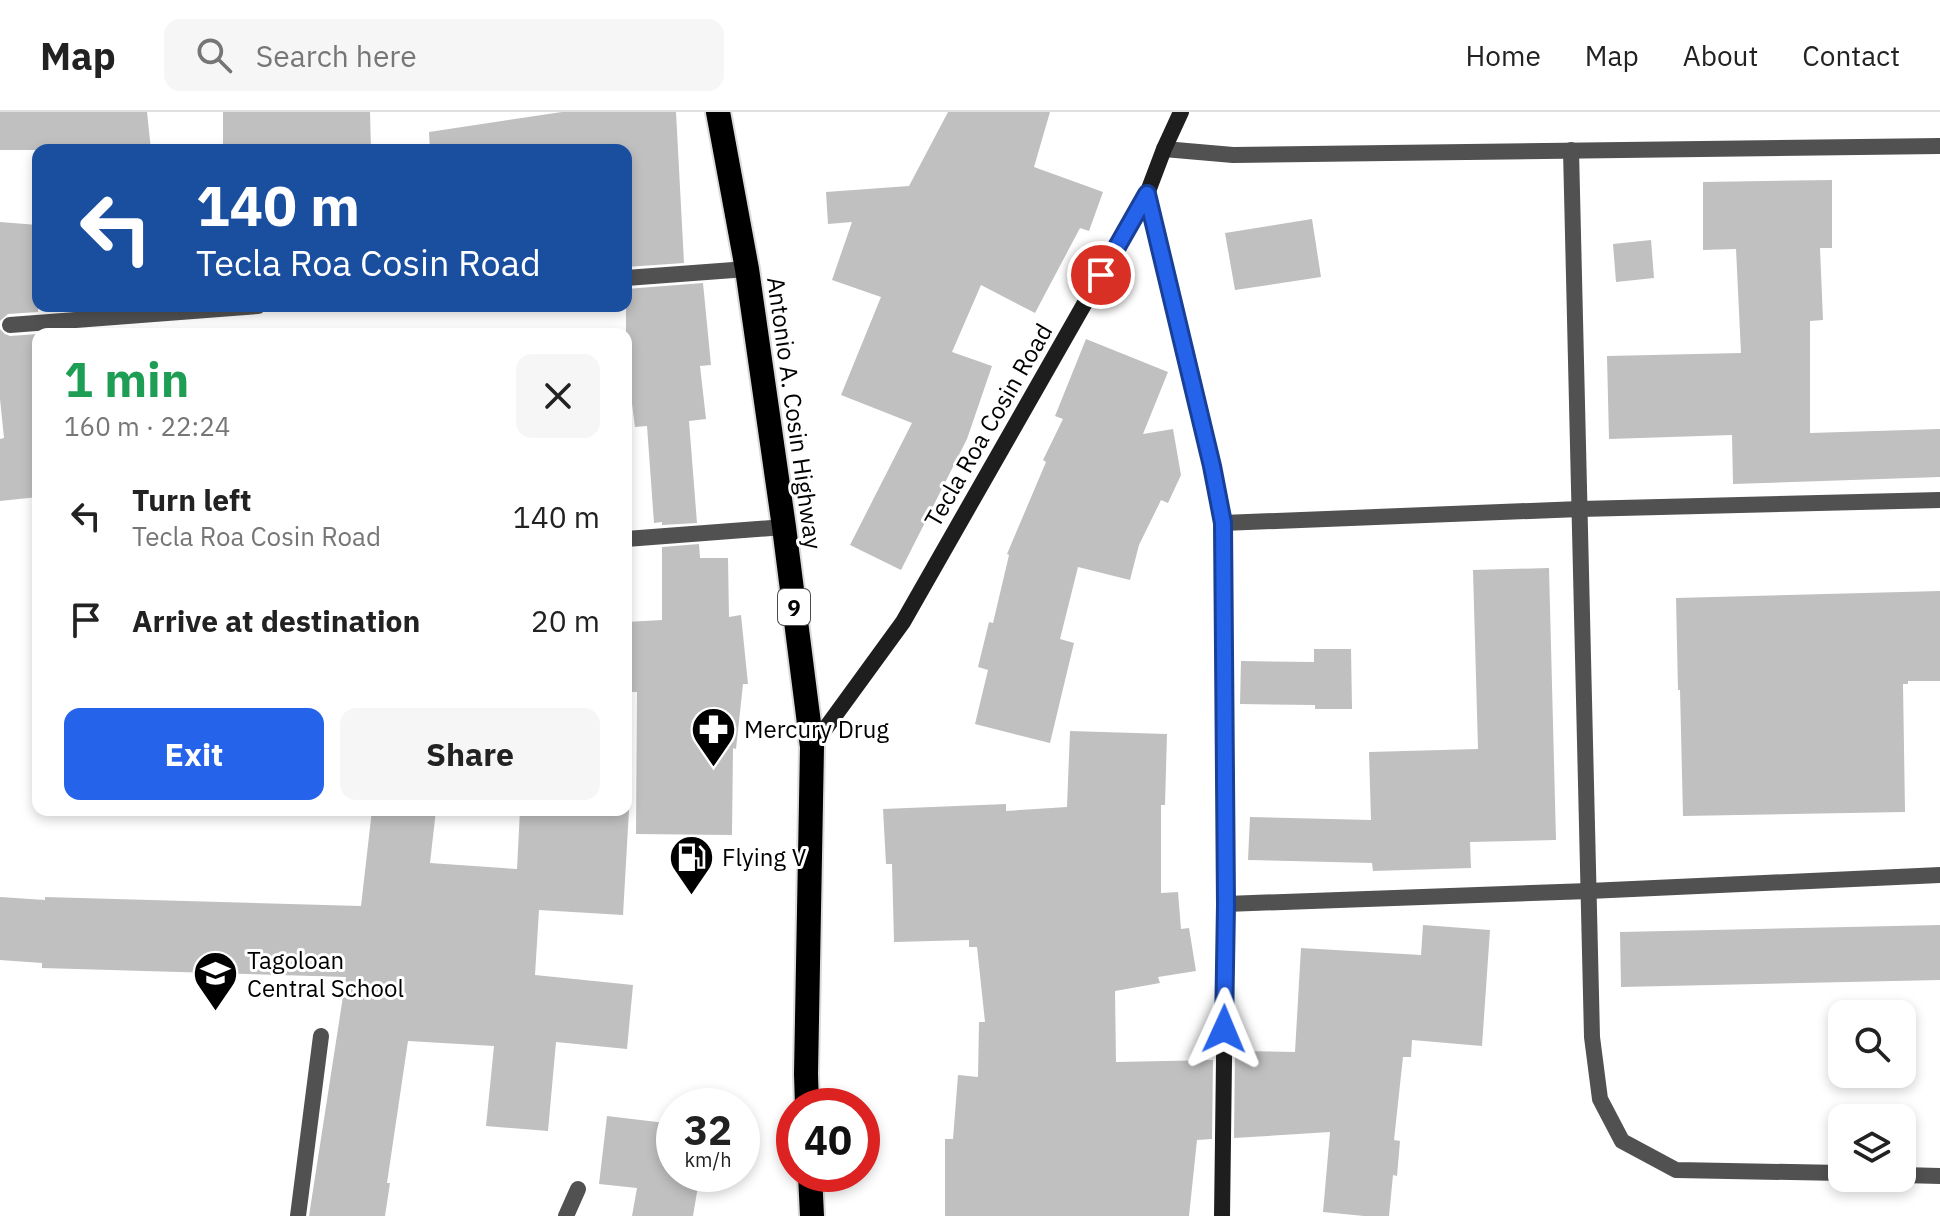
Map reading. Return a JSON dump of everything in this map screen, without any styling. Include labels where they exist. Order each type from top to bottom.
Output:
[{"type":"highway","name":"Antonio A. Cosin Highway","points":[[718,112],[747,269],[812,747],[806,1088]]},
{"type":"highway","points":[[811,1192],[812,1216]]},
{"type":"street","name":"Tecla Roa Cosin Road","points":[[812,747],[903,622],[1147,194],[1181,112]]},
{"type":"street","points":[[1164,149],[1233,155],[1940,146]]},
{"type":"street","points":[[1571,150],[1592,1037],[1600,1099],[1622,1141],[1676,1170],[1828,1173]]},
{"type":"street","points":[[1147,194],[1223,523],[1226,904],[1222,1216]]},
{"type":"street","points":[[632,278],[747,269]]},
{"type":"street","points":[[10,325],[180,312]]},
{"type":"street","points":[[1223,523],[1580,509],[1940,500]]},
{"type":"street","points":[[632,539],[784,527]]},
{"type":"street","points":[[1226,904],[1940,875]]},
{"type":"street","points":[[298,1216],[321,1036]]},
{"type":"street","points":[[1916,1175],[1940,1176]]},
{"type":"street","points":[[566,1216],[578,1189]]},
{"type":"building","points":[[0,112],[147,112],[150,144],[32,144],[32,150],[0,150]]},
{"type":"building","points":[[223,112],[370,112],[371,144],[223,144]]},
{"type":"building","points":[[562,112],[676,112],[684,263],[632,267],[632,144],[430,144],[429,132]]},
{"type":"building","points":[[948,112],[1050,112],[1034,167],[1103,192],[1089,231],[1080,228],[1035,313],[981,285],[952,352],[992,366],[967,439],[901,570],[850,545],[912,423],[841,395],[881,297],[832,280],[852,222],[828,224],[826,192],[909,186]]},
{"type":"building","points":[[1832,180],[1832,248],[1820,248],[1823,320],[1810,321],[1810,433],[1940,429],[1940,477],[1733,484],[1732,435],[1609,439],[1607,356],[1741,353],[1736,249],[1703,250],[1703,182]]},
{"type":"building","points":[[1312,219],[1321,277],[1235,290],[1225,233]]},
{"type":"building","points":[[0,222],[32,225],[32,312],[38,312],[8,314],[0,321]]},
{"type":"building","points":[[1651,240],[1654,278],[1616,282],[1613,244]]},
{"type":"building","points":[[703,283],[711,365],[700,366],[706,419],[689,421],[697,523],[654,523],[647,426],[635,427],[632,404],[632,328],[626,328],[626,312],[632,312],[632,289]]},
{"type":"building","points":[[0,329],[10,336],[32,334],[32,498],[0,501],[0,439],[4,438],[0,399]]},
{"type":"building","points":[[1086,339],[1168,372],[1143,434],[1173,429],[1181,475],[1168,503],[1161,500],[1139,545],[1130,580],[1078,567],[1060,639],[1074,643],[1050,743],[975,724],[988,670],[978,667],[989,622],[993,623],[1007,554],[1046,462],[1043,460],[1063,419],[1055,416]]},
{"type":"building","points":[[699,544],[700,558],[728,558],[729,617],[741,615],[748,684],[743,684],[736,749],[733,748],[732,835],[636,834],[637,692],[632,692],[632,622],[662,620],[662,547]]},
{"type":"building","points":[[1549,568],[1556,840],[1470,842],[1471,868],[1373,871],[1372,863],[1248,860],[1250,817],[1371,820],[1369,752],[1478,749],[1473,570]]},
{"type":"building","points":[[1940,591],[1940,681],[1908,681],[1908,684],[1903,684],[1905,812],[1683,816],[1676,598]]},
{"type":"building","points":[[1314,649],[1351,649],[1352,709],[1240,704],[1241,661],[1314,662]]},
{"type":"building","points":[[1070,731],[1167,734],[1165,805],[1161,805],[1161,893],[1178,892],[1181,929],[1189,928],[1196,971],[1158,977],[1160,983],[1115,991],[1116,1062],[1213,1060],[1212,1139],[1197,1140],[1189,1216],[945,1216],[945,1139],[953,1139],[958,1075],[978,1077],[979,1022],[985,1022],[977,947],[969,947],[969,940],[894,942],[892,864],[886,864],[883,809],[1006,804],[1006,811],[1067,807]]},
{"type":"building","points":[[371,816],[435,816],[430,863],[517,869],[520,816],[629,816],[623,915],[539,910],[535,975],[633,985],[627,1049],[556,1042],[548,1131],[486,1126],[494,1046],[408,1041],[385,1216],[309,1216],[346,977],[42,968],[42,963],[0,960],[0,897],[361,906]]},
{"type":"building","points":[[1423,925],[1490,930],[1482,1046],[1412,1040],[1411,1057],[1403,1057],[1394,1140],[1400,1141],[1397,1176],[1393,1175],[1389,1216],[1323,1212],[1330,1132],[1234,1138],[1235,1051],[1295,1052],[1301,948],[1421,955]]},
{"type":"building","points":[[1940,925],[1940,980],[1621,987],[1620,932]]},
{"type":"building","points":[[607,1116],[656,1122],[656,1192],[697,1192],[693,1216],[632,1216],[637,1188],[599,1184]]},
{"type":"place","name":"Mercury Drug","points":[[713,768]]},
{"type":"place","name":"Flying V","points":[[691,896]]},
{"type":"place","name":"Tagoloan Central School","points":[[216,1013]]},
{"type":"route","points":[[1101,275],[1147,194],[1223,523],[1224,1029]]}]
